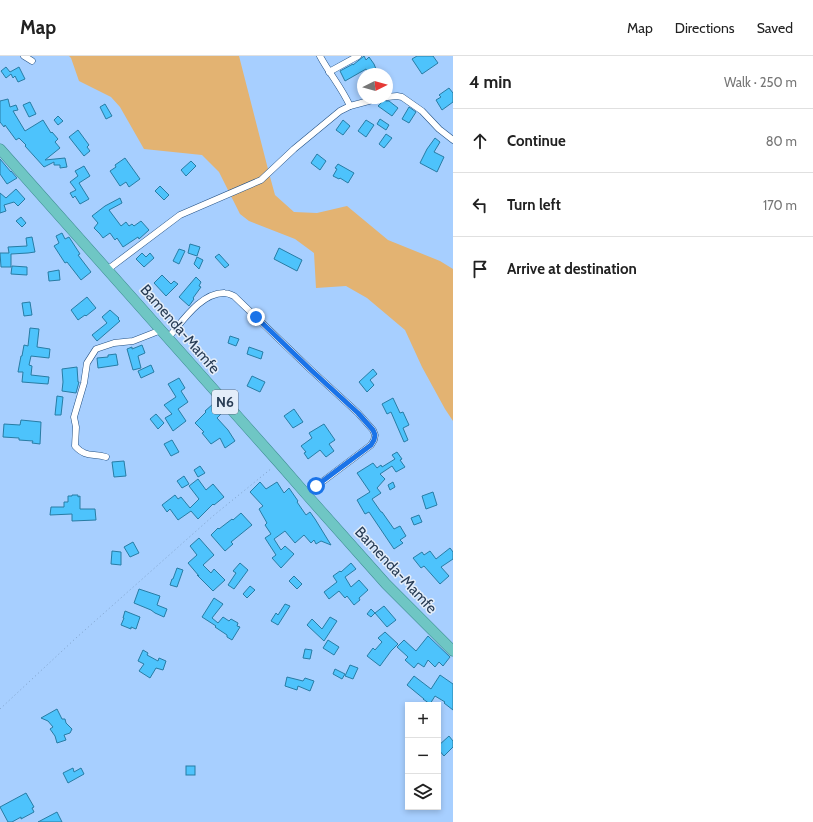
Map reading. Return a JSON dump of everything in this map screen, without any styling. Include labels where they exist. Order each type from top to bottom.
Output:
[{"type":"highway","name":"Bamenda-Mamfe","points":[[0,150],[386,584],[453,651]]},
{"type":"street","points":[[24,56],[32,62]]},
{"type":"street","points":[[320,56],[350,106]]},
{"type":"street","points":[[329,72],[358,56]]},
{"type":"street","points":[[393,96],[402,97],[422,111],[439,129],[453,140]]},
{"type":"street","points":[[107,270],[180,215],[261,180],[294,149],[340,111],[358,104]]},
{"type":"street","points":[[168,338],[197,305],[207,297],[215,294],[226,293],[234,296],[358,413],[373,430],[375,435],[371,445],[306,494]]},
{"type":"street","points":[[106,457],[81,453],[75,446],[76,426],[74,417],[84,383],[87,363],[96,350],[114,343],[133,341],[161,330]]},
{"type":"path","points":[[0,708],[213,516],[279,463]]},
{"type":"shaded area","points":[[69,56],[239,56],[275,195],[294,212],[317,213],[347,206],[388,240],[440,261],[453,269],[453,421],[422,367],[405,330],[367,298],[346,286],[316,288],[314,253],[295,239],[249,221],[240,214],[219,172],[202,155],[144,149],[120,107],[111,97],[79,81]]},
{"type":"building","points":[[364,56],[366,60],[369,57],[376,68],[357,68],[357,74],[345,81],[340,71],[353,65]]},
{"type":"building","points":[[417,56],[433,56],[438,63],[422,74],[412,59]]},
{"type":"building","points":[[6,67],[10,72],[19,67],[25,79],[18,82],[15,76],[13,78],[11,74],[6,78],[1,71]]},
{"type":"building","points":[[449,88],[453,93],[453,102],[442,110],[436,100],[441,97],[439,95]]},
{"type":"building","points":[[8,99],[10,107],[16,105],[18,110],[13,111],[25,131],[43,120],[51,133],[52,132],[58,139],[55,142],[60,148],[45,160],[65,158],[67,167],[60,168],[60,165],[54,165],[54,162],[44,167],[19,138],[16,140],[5,125],[4,127],[0,122],[0,101]]},
{"type":"building","points":[[30,102],[36,114],[29,117],[23,105]]},
{"type":"building","points":[[105,104],[112,116],[106,119],[100,107]]},
{"type":"building","points":[[380,104],[393,104],[398,108],[392,116],[378,106]]},
{"type":"building","points":[[409,107],[416,112],[409,123],[402,119]]},
{"type":"building","points":[[58,116],[63,121],[58,125],[54,120]]},
{"type":"building","points":[[380,119],[389,125],[386,130],[377,124]]},
{"type":"building","points":[[343,120],[350,126],[343,135],[336,130]]},
{"type":"building","points":[[366,120],[374,125],[366,137],[358,131]]},
{"type":"building","points":[[78,130],[89,145],[87,147],[90,151],[84,156],[69,137]]},
{"type":"building","points":[[386,134],[392,138],[384,148],[379,144]]},
{"type":"building","points":[[435,138],[440,142],[434,152],[444,157],[437,172],[420,163],[427,149]]},
{"type":"building","points":[[317,154],[326,161],[320,170],[311,163]]},
{"type":"building","points":[[125,158],[140,179],[129,187],[126,182],[120,186],[110,171],[116,167],[115,165]]},
{"type":"building","points":[[0,159],[17,178],[7,184],[0,174]]},
{"type":"building","points":[[191,161],[196,166],[186,176],[181,170]]},
{"type":"building","points":[[338,164],[354,173],[348,183],[333,176],[337,169],[335,168]]},
{"type":"building","points":[[84,166],[90,176],[79,183],[89,199],[80,204],[75,196],[73,198],[70,193],[76,190],[70,182],[78,176],[75,171]]},
{"type":"building","points":[[160,186],[169,195],[164,200],[155,191]]},
{"type":"building","points":[[16,189],[25,199],[18,206],[14,202],[4,205],[6,211],[0,213],[0,193],[6,198]]},
{"type":"building","points":[[120,198],[122,203],[109,210],[121,226],[126,222],[129,226],[132,224],[134,226],[141,221],[149,230],[139,239],[138,237],[123,247],[117,238],[115,240],[110,233],[103,238],[94,228],[98,223],[92,216],[105,206]]},
{"type":"building","points":[[21,217],[26,223],[22,227],[16,221]]},
{"type":"building","points":[[62,233],[65,239],[69,237],[80,254],[78,255],[91,272],[81,280],[67,262],[65,263],[54,246],[59,243],[56,236]]},
{"type":"building","points":[[32,237],[35,252],[11,254],[11,267],[1,267],[0,253],[9,253],[8,247],[27,246],[26,238]]},
{"type":"building","points":[[190,244],[200,247],[197,256],[188,253]]},
{"type":"building","points":[[279,248],[302,260],[297,271],[274,259]]},
{"type":"building","points":[[179,249],[185,251],[179,264],[173,261]]},
{"type":"building","points":[[142,253],[146,257],[150,253],[154,258],[144,267],[136,259]]},
{"type":"building","points":[[219,254],[229,265],[225,268],[215,257]]},
{"type":"building","points":[[197,257],[203,260],[199,269],[194,264]]},
{"type":"building","points":[[12,266],[27,267],[27,275],[11,274]]},
{"type":"building","points":[[59,270],[60,280],[49,281],[48,272]]},
{"type":"building","points":[[162,275],[171,284],[174,281],[178,284],[166,296],[154,283]]},
{"type":"building","points":[[196,277],[201,282],[199,286],[201,287],[189,306],[179,297]]},
{"type":"building","points":[[87,297],[96,308],[78,320],[71,310]]},
{"type":"building","points":[[30,302],[32,315],[24,316],[22,303]]},
{"type":"building","points":[[110,310],[119,318],[118,319],[120,321],[97,341],[92,335],[107,323],[102,317]]},
{"type":"building","points":[[30,328],[39,329],[37,347],[50,349],[49,358],[31,356],[29,365],[32,366],[31,375],[49,377],[48,384],[22,382],[23,372],[18,372],[24,345],[28,346]]},
{"type":"building","points":[[230,336],[239,339],[236,346],[228,343]]},
{"type":"building","points":[[142,345],[145,353],[138,356],[141,368],[133,370],[127,349],[132,347],[132,349]]},
{"type":"building","points":[[249,347],[263,352],[261,359],[247,354]]},
{"type":"building","points":[[116,354],[118,365],[98,368],[97,358],[108,357],[108,355]]},
{"type":"building","points":[[151,365],[154,372],[141,378],[138,371]]},
{"type":"building","points":[[77,367],[79,382],[76,393],[62,391],[62,369]]},
{"type":"building","points":[[373,369],[377,374],[370,380],[374,385],[367,392],[359,382]]},
{"type":"building","points":[[252,376],[265,382],[260,392],[247,386]]},
{"type":"building","points":[[179,378],[185,388],[181,391],[188,402],[178,409],[186,421],[173,431],[165,418],[172,414],[164,405],[176,397],[168,384]]},
{"type":"building","points":[[57,396],[63,397],[61,415],[55,415]]},
{"type":"building","points":[[393,398],[400,413],[403,412],[409,425],[403,428],[408,440],[404,442],[391,412],[387,414],[382,404]]},
{"type":"building","points":[[213,404],[221,414],[217,418],[228,430],[235,441],[225,448],[220,438],[211,444],[202,433],[204,432],[195,423]]},
{"type":"building","points":[[294,409],[303,422],[293,428],[284,416]]},
{"type":"building","points":[[156,414],[164,423],[158,429],[150,419]]},
{"type":"building","points":[[21,420],[41,422],[40,444],[32,443],[33,441],[19,440],[19,438],[3,437],[4,424],[20,425]]},
{"type":"building","points":[[324,424],[335,440],[329,444],[334,451],[326,457],[320,450],[308,459],[304,453],[306,452],[301,446],[312,438],[309,433]]},
{"type":"building","points":[[172,440],[179,452],[171,456],[164,444]]},
{"type":"building","points":[[397,452],[405,467],[396,472],[392,466],[380,474],[385,479],[377,488],[381,493],[372,499],[394,529],[400,526],[406,536],[400,540],[403,543],[394,549],[369,512],[365,514],[357,500],[370,492],[357,473],[373,463],[377,468],[381,465],[382,467],[395,459],[392,455]]},
{"type":"building","points":[[124,461],[126,476],[114,477],[112,462]]},
{"type":"building","points":[[200,466],[205,473],[198,477],[194,470]]},
{"type":"building","points":[[184,476],[189,484],[182,488],[177,481]]},
{"type":"building","points":[[198,479],[206,490],[213,484],[224,497],[214,505],[213,504],[198,519],[191,511],[178,520],[170,509],[167,512],[162,505],[175,495],[178,499],[181,497],[190,508],[199,499],[189,486]]},
{"type":"building","points":[[260,482],[266,489],[277,482],[284,493],[289,488],[306,515],[310,512],[331,545],[321,541],[316,544],[314,540],[311,543],[304,535],[295,543],[285,531],[274,539],[281,550],[285,546],[294,554],[281,568],[272,558],[276,555],[265,538],[271,534],[265,525],[267,523],[259,509],[263,506],[250,492]]},
{"type":"building","points":[[393,482],[395,487],[390,490],[388,485]]},
{"type":"building","points":[[433,492],[437,505],[426,509],[422,496]]},
{"type":"building","points":[[78,495],[78,497],[80,496],[80,509],[95,509],[96,520],[72,521],[72,514],[50,515],[51,507],[64,507],[64,502],[68,502],[68,496]]},
{"type":"building","points":[[241,513],[252,525],[231,542],[233,544],[225,551],[211,535],[218,528],[219,529],[232,519],[233,520]]},
{"type":"building","points":[[419,515],[422,522],[414,525],[411,518]]},
{"type":"building","points":[[199,538],[214,555],[203,565],[211,573],[214,569],[225,580],[213,591],[197,575],[199,576],[188,563],[197,555],[190,546]]},
{"type":"building","points":[[133,542],[139,553],[130,557],[124,547]]},
{"type":"building","points":[[450,548],[453,552],[453,559],[441,567],[449,576],[440,584],[424,566],[421,568],[413,558],[422,552],[424,555],[430,551],[436,559]]},
{"type":"building","points":[[112,551],[121,552],[121,565],[111,564]]},
{"type":"building","points":[[240,563],[248,570],[234,589],[228,585],[236,573],[233,571]]},
{"type":"building","points":[[351,563],[356,569],[345,577],[351,587],[359,580],[368,590],[354,605],[347,596],[345,598],[339,591],[329,599],[324,592],[337,582],[333,576],[340,571],[341,572]]},
{"type":"building","points":[[177,568],[183,570],[177,587],[170,585]]},
{"type":"building","points":[[294,576],[302,584],[297,589],[289,581]]},
{"type":"building","points":[[250,586],[255,590],[247,598],[243,594]]},
{"type":"building","points":[[139,589],[160,596],[157,605],[167,609],[164,617],[134,603]]},
{"type":"building","points":[[214,598],[223,604],[212,618],[218,623],[223,617],[229,621],[231,619],[238,623],[237,626],[240,627],[232,640],[215,627],[216,626],[202,617]]},
{"type":"building","points":[[285,604],[290,606],[278,625],[271,621],[276,613],[278,615]]},
{"type":"building","points":[[384,606],[396,620],[387,627],[375,613]]},
{"type":"building","points":[[371,609],[375,613],[371,617],[367,614]]},
{"type":"building","points":[[125,611],[140,617],[136,629],[131,627],[131,629],[121,625]]},
{"type":"building","points":[[330,617],[337,621],[324,641],[307,625],[312,619],[322,629]]},
{"type":"building","points":[[385,632],[398,644],[380,666],[367,656],[373,648],[375,650],[382,642],[378,638]]},
{"type":"building","points":[[428,636],[450,657],[443,666],[439,662],[435,667],[428,660],[424,667],[418,663],[414,668],[405,660],[408,657],[397,647],[404,640],[416,651]]},
{"type":"building","points":[[328,640],[339,647],[334,655],[323,648]]},
{"type":"building","points":[[305,649],[312,650],[310,659],[303,658]]},
{"type":"building","points":[[143,650],[148,653],[147,655],[158,661],[159,658],[166,661],[163,670],[156,668],[150,678],[139,671],[144,664],[138,661]]},
{"type":"building","points":[[350,665],[358,668],[353,679],[345,676]]},
{"type":"building","points":[[335,669],[345,674],[342,679],[333,674]]},
{"type":"building","points":[[440,675],[453,684],[453,710],[444,703],[445,702],[435,696],[431,702],[427,702],[407,685],[414,676],[431,689]]},
{"type":"building","points":[[287,677],[303,681],[305,678],[314,681],[310,691],[298,686],[297,690],[285,686]]},
{"type":"building","points":[[57,709],[62,719],[65,719],[66,723],[72,729],[70,733],[64,735],[66,740],[57,743],[55,736],[50,729],[53,727],[48,721],[41,718]]},
{"type":"building","points":[[449,736],[453,741],[453,747],[444,756],[441,752],[441,743]]},
{"type":"building","points":[[186,766],[195,766],[195,775],[186,775]]},
{"type":"building","points":[[73,768],[74,772],[81,768],[84,774],[68,783],[63,773]]},
{"type":"building","points":[[26,793],[34,807],[32,808],[34,812],[21,819],[21,817],[12,822],[8,822],[0,807]]},
{"type":"building","points":[[57,812],[62,822],[38,822]]},
{"type":"route","points":[[256,317],[358,413],[373,430],[375,435],[371,445],[316,486]]}]
